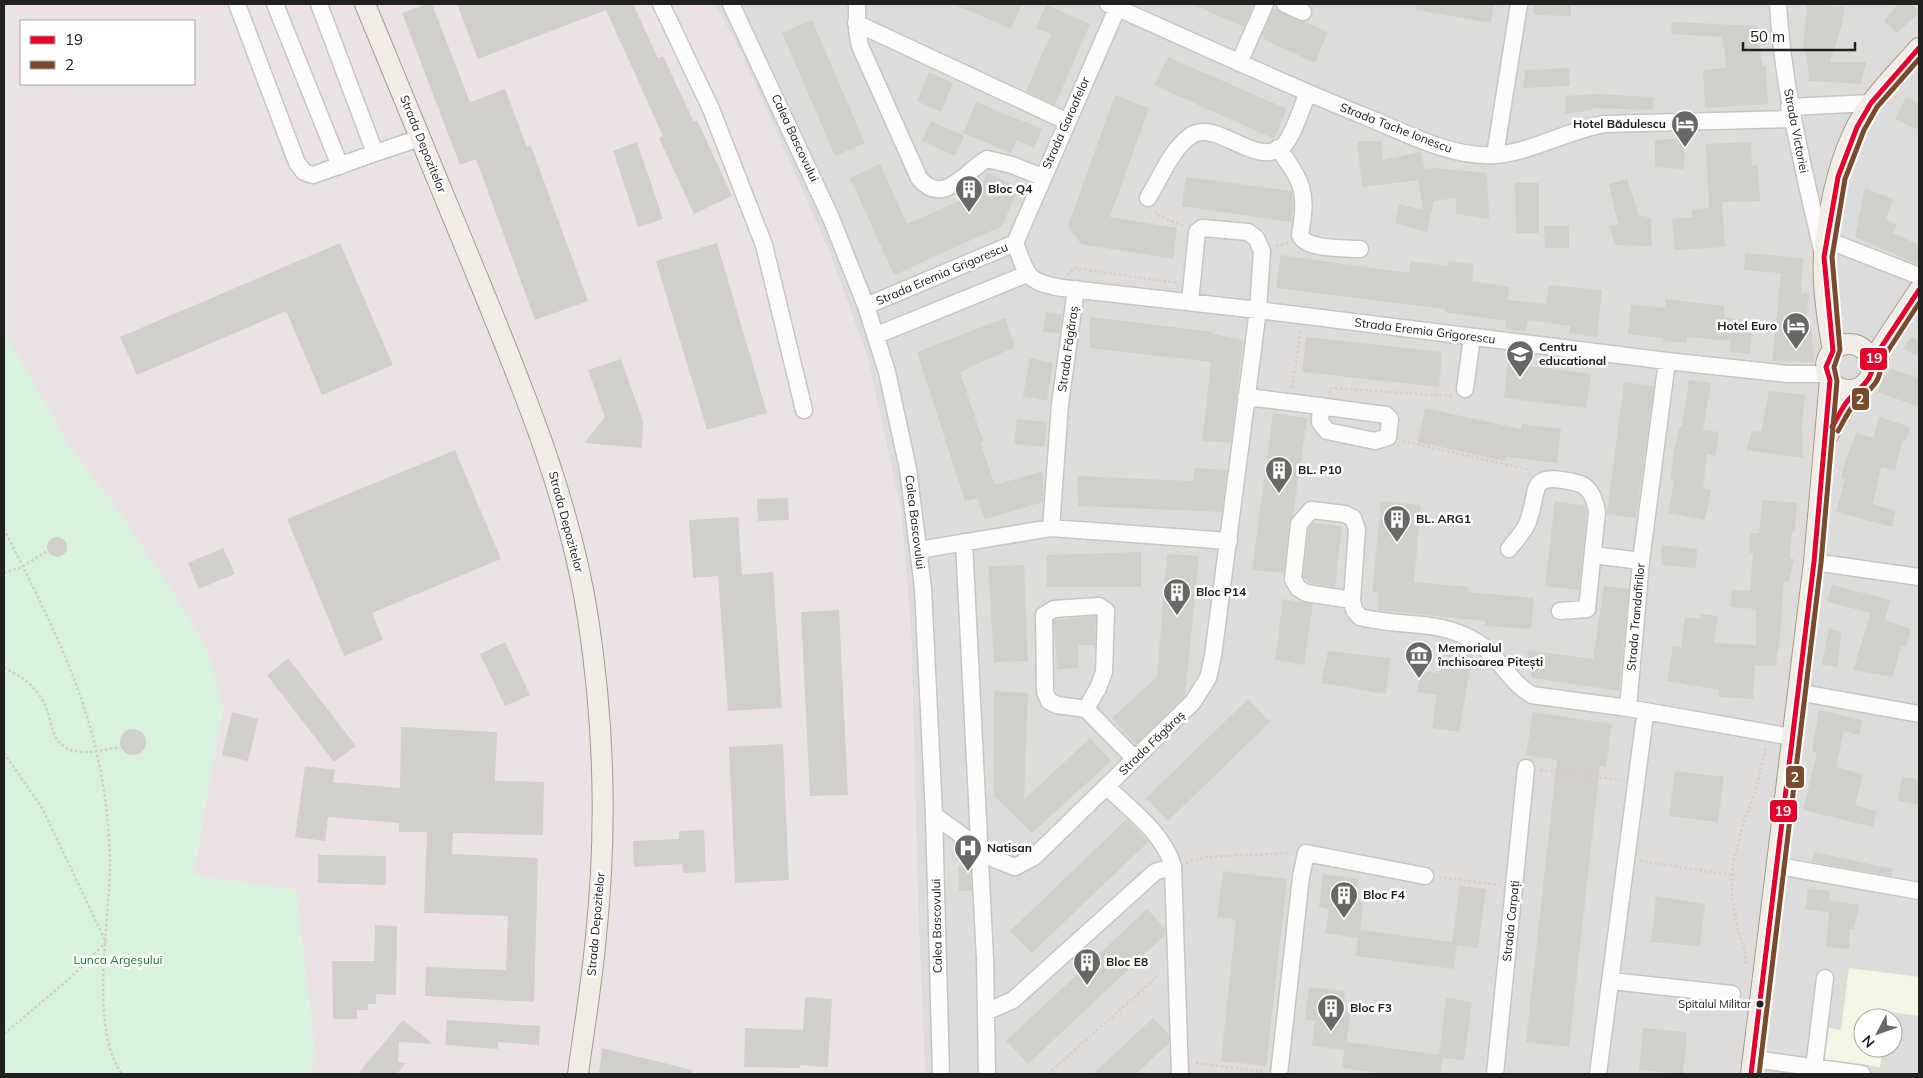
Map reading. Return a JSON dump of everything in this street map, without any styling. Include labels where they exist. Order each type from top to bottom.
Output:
[{"type":"main road","name":"Strada Depozitelor","points":[[365,4],[536,420],[565,512],[588,617],[601,745],[602,833],[596,936],[578,1074]]},
{"type":"main road","points":[[1833,351],[1825,249],[1844,154],[1871,103],[1919,48]]},
{"type":"main road","points":[[1872,361],[1919,290]]},
{"type":"main road","points":[[1753,1067],[1814,562],[1826,439],[1827,361],[1833,351],[1840,346],[1855,345],[1868,354],[1872,361],[1873,368],[1869,381],[1858,389],[1847,402],[1826,439]]},
{"type":"main road","points":[[1828,377],[1846,390],[1858,389]]},
{"type":"street","points":[[236,4],[297,163],[308,175],[420,138]]},
{"type":"street","points":[[275,4],[340,166]]},
{"type":"street","points":[[319,4],[374,154]]},
{"type":"street","points":[[661,4],[711,109],[764,245],[804,410]]},
{"type":"street","name":"Calea Bascovului","points":[[731,4],[832,218],[866,306],[895,406],[908,470],[923,588],[934,815],[941,1074]]},
{"type":"street","points":[[857,4],[856,23],[860,46],[870,73],[919,178],[925,185],[931,189],[939,189],[960,182],[987,160],[1012,164],[1042,177]]},
{"type":"street","points":[[1239,63],[1265,4]]},
{"type":"street","points":[[1285,4],[1303,12]]},
{"type":"street","points":[[1495,155],[1519,4]]},
{"type":"street","name":"Strada Victoriei","points":[[1778,4],[1790,113],[1825,249]]},
{"type":"street","name":"Strada Tache Ionescu","points":[[1115,5],[1308,94],[1441,147],[1471,154],[1495,155],[1518,151],[1583,128],[1605,124],[1790,113],[1871,103]]},
{"type":"street","name":"Strada Garoafelor","points":[[1015,243],[1115,5]]},
{"type":"street","points":[[856,23],[1066,121]]},
{"type":"street","points":[[1148,198],[1178,147],[1189,136],[1198,132],[1211,132],[1245,147],[1262,151],[1278,148],[1288,138],[1308,94]]},
{"type":"street","points":[[1278,148],[1300,180],[1304,195],[1300,235],[1302,240],[1311,245],[1360,249]]},
{"type":"street","points":[[1190,302],[1195,237],[1202,228],[1248,232],[1256,238],[1262,251]]},
{"type":"street","name":"Strada Eremia Grigorescu","points":[[866,306],[1015,243],[1027,274],[1037,282],[1069,289],[1304,315],[1666,361],[1828,377]]},
{"type":"street","points":[[1825,249],[1919,276]]},
{"type":"street","name":"Strada Făgăraș","points":[[934,815],[994,859],[1015,866],[1034,858],[1193,702],[1208,678],[1229,541],[1258,310],[1262,251]]},
{"type":"street","points":[[876,336],[1027,274]]},
{"type":"street","name":"Strada Făgăraș","points":[[1051,528],[1069,289]]},
{"type":"street","points":[[1465,389],[1472,336]]},
{"type":"street","name":"Strada Trandafirilor","points":[[1628,708],[1641,561],[1666,361]]},
{"type":"street","points":[[1246,397],[1290,402],[1386,415],[1390,419],[1388,437],[1375,441],[1327,431],[1320,422],[1324,407]]},
{"type":"street","points":[[1509,549],[1527,525],[1534,491],[1538,485],[1546,480],[1563,480],[1581,484],[1591,493],[1595,500],[1597,512],[1587,609],[1560,612]]},
{"type":"street","points":[[1352,600],[1306,593],[1298,588],[1293,579],[1299,524],[1311,510],[1345,514],[1353,518],[1357,529],[1352,600],[1354,610],[1360,618],[1445,627],[1464,635],[1492,655],[1521,688],[1532,695],[1628,708],[1792,737]]},
{"type":"street","points":[[919,550],[1051,528],[1229,541]]},
{"type":"street","points":[[964,542],[980,848],[987,1074]]},
{"type":"street","points":[[1593,555],[1641,561]]},
{"type":"street","points":[[1814,562],[1919,577]]},
{"type":"street","points":[[1086,708],[1098,688],[1104,672],[1106,611],[1099,606],[1054,609],[1044,615],[1045,692],[1049,701],[1057,705],[1086,708],[1135,760]]},
{"type":"street","points":[[1797,692],[1919,714]]},
{"type":"street","points":[[1598,1074],[1644,723]]},
{"type":"street","name":"Strada Carpați","points":[[1495,1074],[1526,768]]},
{"type":"street","points":[[1107,787],[1158,837],[1168,849],[1173,866],[1177,1069]]},
{"type":"street","points":[[1279,1074],[1301,877],[1306,853],[1424,876]]},
{"type":"street","points":[[986,1012],[1013,1000],[1155,872],[1173,866]]},
{"type":"street","points":[[1778,866],[1919,891]]},
{"type":"street","points":[[1814,1068],[1825,978]]},
{"type":"street","points":[[1611,981],[1732,994]]},
{"type":"street","points":[[1753,1067],[1814,1068],[1862,1074]]},
{"type":"path","points":[[1148,198],[1157,215],[1180,224],[1195,237]]},
{"type":"path","points":[[1262,251],[1302,240]]},
{"type":"path","points":[[1069,289],[1067,272],[1075,268],[1192,285]]},
{"type":"path","points":[[1290,402],[1304,315]]},
{"type":"path","points":[[1324,407],[1330,388],[1452,396],[1465,389]]},
{"type":"path","points":[[1388,437],[1526,468],[1538,485]]},
{"type":"path","points":[[4,529],[79,688],[97,751],[102,781],[110,868],[103,1010],[105,1034],[120,1073]]},
{"type":"path","points":[[4,573],[22,567],[47,551]]},
{"type":"path","points":[[4,668],[16,673],[36,689],[47,709],[54,735],[63,746],[82,751],[97,751],[120,747]]},
{"type":"path","points":[[1746,970],[1745,952],[1738,931],[1732,897],[1733,863],[1762,768],[1768,733]]},
{"type":"path","points":[[4,753],[42,808],[106,942]]},
{"type":"path","points":[[1526,768],[1637,782]]},
{"type":"path","points":[[1173,866],[1206,857],[1306,853]]},
{"type":"path","points":[[1627,859],[1732,875]]},
{"type":"path","points":[[1424,876],[1514,887]]},
{"type":"path","points":[[4,1034],[69,979],[106,942]]},
{"type":"path","points":[[1048,1074],[1176,960]]},
{"type":"path","points":[[1177,1069],[1279,1074]]},
{"type":"shaded area","points":[[4,4],[715,4],[740,51],[828,248],[868,359],[901,511],[911,630],[918,907],[925,1074],[309,1074],[315,1054],[296,891],[193,875],[223,707],[115,506],[73,451],[7,340],[4,330]]},
{"type":"shaded area","points":[[715,4],[1919,4],[1919,1074],[925,1074],[918,907],[911,630],[901,511],[868,359],[828,248],[740,51]]},
{"type":"shaded area","points":[[1780,137],[1784,230],[1769,231],[1769,245],[1728,246],[1726,205],[1763,203],[1762,164],[1757,164],[1756,138]]},
{"type":"shaded area","points":[[1077,362],[1190,375],[1183,464],[1066,459]]},
{"type":"shaded area","points":[[1849,968],[1919,977],[1919,1016],[1903,1014],[1903,1008],[1853,1008],[1853,1058],[1881,1058],[1880,1067],[1825,1059],[1829,1028],[1841,1030]]},
{"type":"green space","name":"Lunca Argeșului","points":[[4,332],[73,451],[115,506],[170,587],[207,650],[223,707],[193,875],[296,890],[315,1054],[309,1074],[4,1074]]},
{"type":"building","points":[[432,4],[470,102],[505,89],[527,147],[531,146],[588,301],[535,320],[476,159],[460,165],[402,13]]},
{"type":"building","points":[[457,4],[633,4],[658,58],[663,56],[694,122],[697,120],[732,196],[694,214],[659,138],[663,136],[606,10],[478,59]]},
{"type":"building","points":[[953,4],[1022,4],[1011,29]]},
{"type":"building","points":[[1192,4],[1254,4],[1244,27]]},
{"type":"building","points":[[1416,4],[1494,4],[1491,23],[1416,10]]},
{"type":"building","points":[[1533,4],[1571,4],[1571,16],[1533,15]]},
{"type":"building","points":[[1807,4],[1845,7],[1842,25],[1830,62],[1866,62],[1861,84],[1809,81],[1806,50],[1803,50]]},
{"type":"building","points":[[1898,4],[1910,4],[1919,10],[1919,13],[1897,33],[1884,21]]},
{"type":"building","points":[[1046,5],[1090,24],[1055,105],[1026,91],[1051,34],[1036,28]]},
{"type":"building","points":[[1274,8],[1328,32],[1315,63],[1263,39],[1265,36],[1262,35]]},
{"type":"building","points":[[812,20],[865,143],[835,156],[782,33]]},
{"type":"building","points":[[1672,22],[1758,26],[1757,36],[1763,66],[1766,66],[1768,104],[1705,108],[1703,70],[1727,68],[1722,37],[1671,34]]},
{"type":"building","points":[[1168,57],[1287,109],[1274,139],[1154,85]]},
{"type":"building","points":[[1569,68],[1570,86],[1523,88],[1525,70]]},
{"type":"building","points":[[929,72],[953,83],[941,112],[917,101]]},
{"type":"building","points":[[1594,94],[1653,97],[1653,110],[1592,108],[1592,110],[1565,114],[1566,96]]},
{"type":"building","points":[[1115,95],[1149,108],[1110,217],[1177,228],[1173,259],[1081,244],[1068,226]]},
{"type":"building","points":[[1906,97],[1919,104],[1919,130],[1895,119]]},
{"type":"building","points":[[976,102],[1042,129],[1034,148],[1017,140],[1011,153],[963,133]]},
{"type":"building","points":[[931,121],[964,136],[955,156],[922,141]]},
{"type":"building","points":[[1685,138],[1684,169],[1655,167],[1655,140]]},
{"type":"building","points":[[1357,141],[1381,141],[1383,160],[1421,152],[1425,170],[1434,168],[1487,173],[1489,219],[1456,214],[1456,198],[1434,201],[1427,232],[1395,223],[1399,204],[1423,210],[1418,180],[1362,187]]},
{"type":"building","points":[[637,142],[663,219],[638,227],[613,151]]},
{"type":"building","points":[[1751,142],[1752,166],[1758,165],[1760,201],[1722,202],[1725,247],[1675,250],[1672,219],[1692,217],[1692,209],[1709,208],[1706,144]]},
{"type":"building","name":"Bloc Q4","points":[[880,164],[907,224],[979,192],[987,173],[1019,187],[1002,226],[894,275],[850,178]]},
{"type":"building","points":[[1186,177],[1292,191],[1293,208],[1291,222],[1182,206]]},
{"type":"building","points":[[1627,179],[1639,215],[1651,218],[1652,246],[1615,245],[1610,226],[1618,224],[1609,184]]},
{"type":"building","points":[[1515,183],[1539,183],[1539,233],[1516,233]]},
{"type":"building","points":[[1865,188],[1893,199],[1886,219],[1897,225],[1893,233],[1919,245],[1919,265],[1855,237]]},
{"type":"building","points":[[1544,226],[1569,226],[1569,248],[1545,248]]},
{"type":"building","points":[[340,243],[393,365],[322,395],[286,311],[137,375],[120,337]]},
{"type":"building","points":[[717,243],[767,413],[707,430],[656,261]]},
{"type":"building","points":[[1745,253],[1803,258],[1801,293],[1809,294],[1806,325],[1811,325],[1814,362],[1772,361],[1781,273],[1744,270]]},
{"type":"building","points":[[1281,255],[1409,273],[1411,261],[1448,266],[1448,261],[1474,264],[1472,281],[1509,287],[1508,300],[1546,304],[1549,285],[1602,290],[1597,337],[1569,333],[1570,326],[1528,320],[1526,331],[1505,329],[1506,321],[1445,312],[1445,309],[1276,288]]},
{"type":"building","points":[[1665,299],[1724,306],[1724,317],[1753,321],[1750,354],[1730,352],[1731,341],[1687,337],[1687,343],[1663,341],[1663,338],[1628,334],[1631,304],[1665,308]]},
{"type":"building","points":[[1046,312],[1062,314],[1060,333],[1043,332]]},
{"type":"building","points":[[1090,317],[1213,332],[1213,334],[1243,340],[1231,443],[1202,441],[1211,362],[1090,348]]},
{"type":"building","points":[[1005,318],[1015,347],[960,372],[983,441],[980,442],[995,485],[1043,471],[1043,502],[985,519],[977,498],[965,501],[917,352]]},
{"type":"building","points":[[1306,337],[1442,352],[1439,387],[1302,372]]},
{"type":"building","points":[[1911,337],[1919,341],[1919,356],[1903,349]]},
{"type":"building","points":[[1030,358],[1053,363],[1047,401],[1023,396]]},
{"type":"building","points":[[621,359],[643,421],[642,448],[584,443],[605,417],[588,370]]},
{"type":"building","points":[[1508,363],[1591,374],[1586,408],[1504,398]]},
{"type":"building","points":[[1891,369],[1919,378],[1919,407],[1878,392],[1882,380]]},
{"type":"building","points":[[1689,380],[1711,383],[1703,430],[1719,432],[1715,456],[1707,454],[1703,488],[1711,490],[1705,520],[1668,513],[1674,481],[1670,481],[1674,451],[1680,426],[1682,427]]},
{"type":"building","points":[[1624,382],[1654,386],[1636,518],[1607,514]]},
{"type":"building","points":[[1769,391],[1805,395],[1802,427],[1803,458],[1746,450],[1752,431],[1761,432]]},
{"type":"building","points":[[1425,408],[1521,429],[1522,424],[1561,429],[1557,463],[1506,457],[1505,461],[1418,442]]},
{"type":"building","name":"BL. P10","points":[[1273,413],[1307,418],[1293,516],[1289,523],[1284,573],[1252,570]]},
{"type":"building","points":[[1879,417],[1910,427],[1906,440],[1903,439],[1895,470],[1881,467],[1873,504],[1896,511],[1892,527],[1836,512],[1845,479],[1841,479],[1844,465],[1856,433],[1873,438]]},
{"type":"building","points":[[1017,419],[1047,422],[1044,447],[1014,444]]},
{"type":"building","points":[[455,450],[501,559],[372,613],[383,640],[344,656],[287,519]]},
{"type":"building","points":[[1195,468],[1227,470],[1222,512],[1078,506],[1077,476],[1193,481]]},
{"type":"building","points":[[788,498],[789,520],[758,521],[757,499]]},
{"type":"building","points":[[1762,500],[1797,503],[1795,532],[1792,532],[1790,558],[1794,559],[1789,582],[1784,581],[1779,646],[1775,666],[1755,665],[1753,699],[1719,697],[1719,690],[1667,681],[1673,646],[1681,648],[1685,617],[1700,619],[1701,614],[1718,616],[1714,643],[1756,645],[1756,609],[1731,607],[1732,590],[1750,591],[1753,553],[1749,553],[1750,533],[1759,533]]},
{"type":"building","name":"BL. ARG1","points":[[1381,501],[1421,505],[1414,582],[1469,587],[1468,592],[1534,598],[1531,629],[1485,626],[1485,621],[1378,610],[1379,593],[1372,592]]},
{"type":"building","points":[[1555,501],[1585,506],[1587,512],[1579,590],[1545,586]]},
{"type":"building","points":[[738,517],[742,575],[773,572],[782,708],[728,711],[718,576],[693,578],[689,520]]},
{"type":"building","points":[[1313,523],[1342,526],[1335,587],[1310,583],[1303,577],[1309,528]]},
{"type":"building","points":[[53,537],[61,537],[67,543],[67,551],[61,557],[53,557],[47,551],[47,543]]},
{"type":"building","points":[[1662,545],[1697,549],[1696,568],[1661,565]]},
{"type":"building","points":[[223,548],[235,574],[199,589],[188,563]]},
{"type":"building","points":[[1141,552],[1141,587],[1046,587],[1047,555]]},
{"type":"building","name":"Bloc P14","points":[[1167,554],[1199,556],[1185,696],[1136,744],[1112,718],[1157,677]]},
{"type":"building","points":[[1024,565],[1028,661],[994,662],[988,566]]},
{"type":"building","points":[[1832,585],[1890,600],[1885,620],[1911,629],[1906,647],[1901,645],[1893,677],[1853,670],[1871,613],[1827,602]]},
{"type":"building","points":[[1604,586],[1629,589],[1619,691],[1532,678],[1527,650],[1593,659]]},
{"type":"building","points":[[1283,599],[1313,604],[1304,665],[1275,660]]},
{"type":"building","points":[[839,610],[848,795],[810,796],[801,612]]},
{"type":"building","points":[[1096,616],[1095,645],[1078,645],[1079,668],[1057,669],[1054,620]]},
{"type":"building","points":[[1829,628],[1841,632],[1838,667],[1822,665]]},
{"type":"building","points":[[1446,641],[1473,652],[1459,732],[1432,728],[1437,695],[1417,692],[1421,671],[1440,673]]},
{"type":"building","points":[[505,642],[530,695],[505,706],[480,654]]},
{"type":"building","points":[[1328,651],[1390,658],[1386,694],[1321,683]]},
{"type":"building","points":[[288,658],[356,746],[334,762],[267,675]]},
{"type":"building","points":[[994,691],[1028,693],[1024,800],[1090,738],[1111,761],[1032,833],[994,796]]},
{"type":"building","points":[[1248,699],[1270,722],[1168,821],[1146,798]]},
{"type":"building","points":[[1819,710],[1862,720],[1859,735],[1844,731],[1836,767],[1863,774],[1855,805],[1877,811],[1873,827],[1803,810],[1817,752],[1812,751]]},
{"type":"building","points":[[232,712],[258,719],[248,761],[222,755]]},
{"type":"building","points":[[1533,712],[1612,724],[1606,767],[1600,766],[1569,1047],[1526,1042],[1557,760],[1526,755]]},
{"type":"building","points":[[401,727],[497,732],[495,781],[544,782],[543,835],[453,833],[452,854],[538,858],[534,1002],[425,996],[426,967],[506,970],[508,916],[424,913],[427,832],[399,832],[399,823],[328,817],[325,841],[295,837],[305,766],[335,770],[333,782],[400,788]]},
{"type":"building","points":[[133,729],[142,733],[146,742],[142,751],[133,755],[124,751],[120,742],[124,733]]},
{"type":"building","points":[[783,744],[789,880],[735,883],[729,747]]},
{"type":"building","points":[[1675,771],[1724,777],[1718,822],[1669,816]]},
{"type":"building","points":[[1902,777],[1919,780],[1919,805],[1898,801]]},
{"type":"building","points":[[1127,819],[1148,842],[1032,953],[1010,931]]},
{"type":"building","points":[[704,830],[706,872],[683,873],[682,864],[634,867],[633,841],[679,839],[679,831]]},
{"type":"building","points":[[1814,852],[1893,869],[1892,876],[1812,862]]},
{"type":"building","points":[[318,855],[386,856],[386,885],[318,883]]},
{"type":"building","points":[[970,865],[972,891],[959,891],[958,866]]},
{"type":"building","points":[[1223,871],[1287,879],[1266,1066],[1221,1061],[1236,920],[1217,917]]},
{"type":"building","name":"Bloc F4","points":[[1323,874],[1359,879],[1356,899],[1364,900],[1360,930],[1452,942],[1460,886],[1486,889],[1478,948],[1457,945],[1454,969],[1356,956],[1358,938],[1325,933],[1329,909],[1319,907]]},
{"type":"building","points":[[1808,888],[1830,891],[1829,900],[1859,905],[1854,929],[1850,929],[1849,949],[1826,947],[1829,913],[1805,909]]},
{"type":"building","points":[[1656,896],[1705,904],[1700,946],[1651,942]]},
{"type":"building","name":"Bloc E8","points":[[1147,909],[1165,928],[1165,935],[1028,1064],[1006,1041]]},
{"type":"building","points":[[375,925],[397,926],[396,995],[376,994],[376,1004],[368,1004],[368,1010],[357,1010],[357,1019],[333,1019],[332,961],[374,961]]},
{"type":"building","name":"Bloc F3","points":[[1309,987],[1345,991],[1343,1011],[1350,1012],[1347,1042],[1439,1055],[1446,998],[1472,1002],[1464,1060],[1443,1058],[1441,1074],[1386,1074],[1342,1068],[1344,1050],[1312,1046],[1315,1021],[1305,1020]]},
{"type":"building","points":[[805,997],[832,999],[828,1067],[800,1065],[800,1068],[744,1067],[745,1028],[803,1030]]},
{"type":"building","points":[[1153,1018],[1169,1035],[1169,1043],[1136,1074],[1093,1074]]},
{"type":"building","points":[[403,1020],[433,1044],[399,1042],[398,1062],[406,1063],[397,1074],[358,1074]]},
{"type":"building","points":[[447,1020],[540,1026],[539,1045],[498,1042],[498,1049],[445,1045]]},
{"type":"building","points":[[1643,1028],[1687,1032],[1683,1074],[1639,1070]]},
{"type":"building","points":[[602,1048],[693,1070],[692,1074],[599,1074]]},
{"type":"transit line","name":"19","points":[[1751,1074],[1814,562],[1830,380],[1826,367],[1833,351],[1824,257],[1838,177],[1857,127],[1871,103],[1919,48]]},
{"type":"transit line","name":"2","points":[[1759,1074],[1821,563],[1837,381],[1834,367],[1840,350],[1832,257],[1845,179],[1864,130],[1877,107],[1919,59]]},
{"type":"transit line","name":"19","points":[[1832,427],[1846,403],[1868,380],[1871,374],[1872,361],[1919,290]]},
{"type":"transit line","name":"2","points":[[1838,431],[1851,409],[1876,382],[1879,377],[1880,363],[1919,303]]},
{"type":"place","name":"Hotel Bădulescu","points":[[1685,148]]},
{"type":"place","name":"Bloc Q4","points":[[969,213]]},
{"type":"place","name":"Hotel Euro","points":[[1796,350]]},
{"type":"place","name":"Centru educational","points":[[1520,378]]},
{"type":"place","name":"BL. P10","points":[[1279,494]]},
{"type":"place","name":"BL. ARG1","points":[[1397,543]]},
{"type":"place","name":"Bloc P14","points":[[1177,616]]},
{"type":"place","name":"Memorialul închisoarea Pitești","points":[[1419,679]]},
{"type":"place","name":"Natisan","points":[[968,872]]},
{"type":"place","name":"Bloc F4","points":[[1344,919]]},
{"type":"place","name":"Bloc E8","points":[[1087,986]]},
{"type":"place","name":"Spitalul Militar","points":[[1760,1004]]},
{"type":"place","name":"Bloc F3","points":[[1331,1032]]}]
